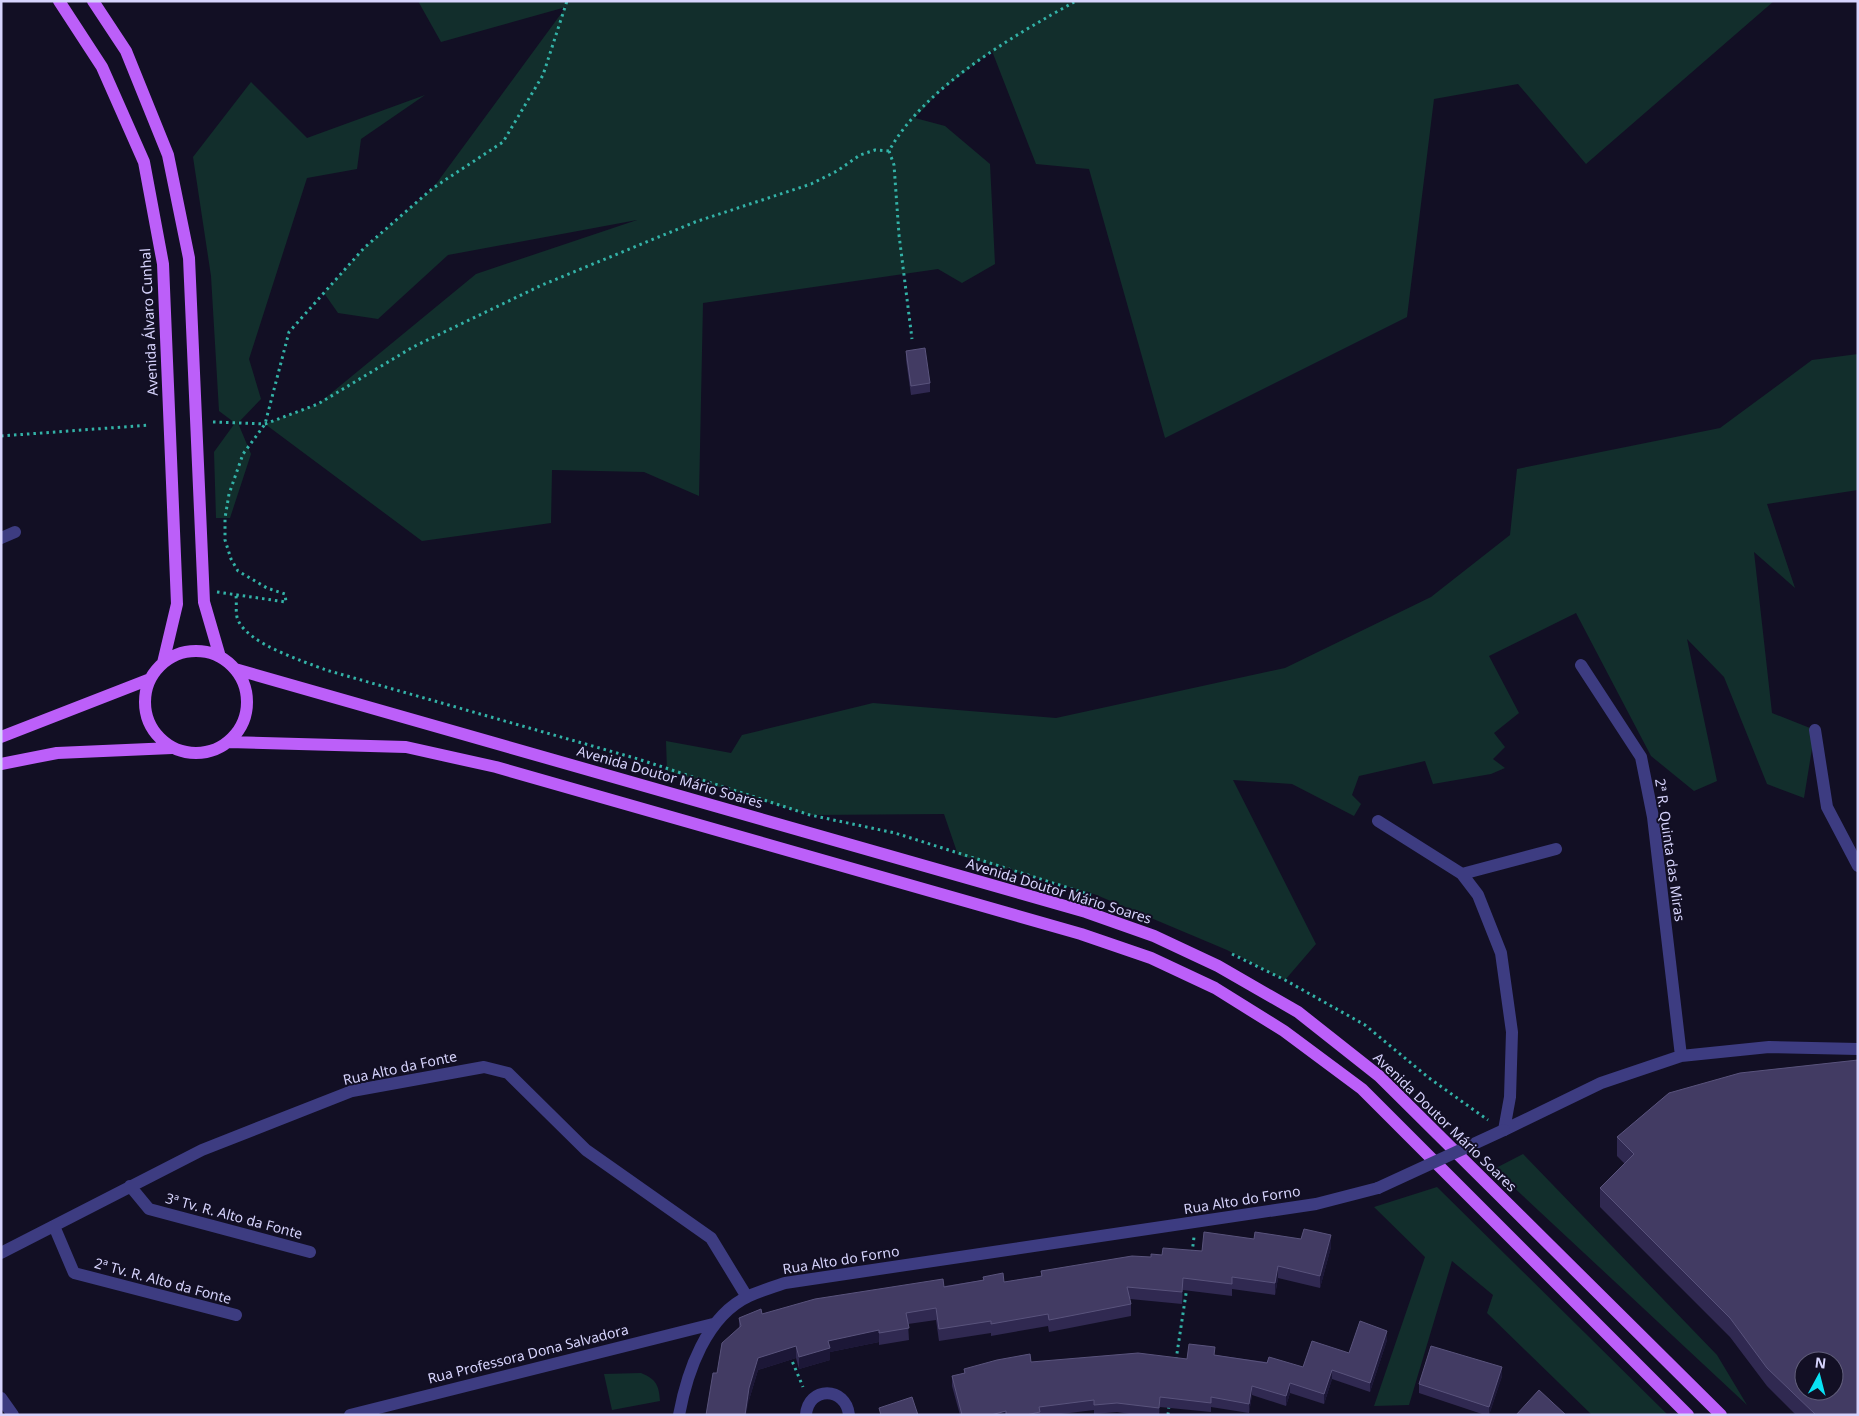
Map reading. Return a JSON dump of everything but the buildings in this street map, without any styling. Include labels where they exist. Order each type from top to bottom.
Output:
[{"type":"main road","name":"Avenida Álvaro Cunhal","points":[[59,1],[102,67],[144,162],[164,264],[177,604],[163,663]]},
{"type":"main road","points":[[92,1],[126,51],[168,155],[189,258],[204,602],[220,656]]},
{"type":"main road","points":[[1,764],[56,753],[172,748],[192,754],[212,752],[229,742],[242,726],[248,707],[245,687],[236,669],[220,656],[200,651],[180,653],[163,663],[150,679],[144,698],[147,718],[156,736],[172,748]]},
{"type":"main road","name":"Avenida Doutor Mário Soares","points":[[236,669],[1086,912],[1154,936],[1218,966],[1298,1012],[1379,1076],[1721,1415]]},
{"type":"main road","points":[[1,737],[150,679]]},
{"type":"main road","points":[[229,742],[406,747],[496,767],[1081,934],[1151,958],[1215,988],[1261,1016],[1362,1089],[1688,1415]]},
{"type":"street","points":[[1,538],[15,532]]},
{"type":"street","name":"2ª R. Quinta das Miras","points":[[1581,665],[1641,757],[1653,817],[1680,1056]]},
{"type":"street","points":[[1815,730],[1827,807],[1858,866]]},
{"type":"street","points":[[1378,821],[1462,874],[1478,895],[1501,953],[1512,1032],[1510,1097],[1504,1130]]},
{"type":"street","points":[[1462,874],[1556,849]]},
{"type":"street","name":"Rua Alto do Forno","points":[[679,1415],[684,1388],[713,1324],[747,1297],[785,1283],[1316,1204],[1378,1188],[1600,1083],[1680,1056],[1769,1047],[1858,1049]]},
{"type":"street","name":"Rua Alto da Fonte","points":[[1,1253],[202,1150],[352,1091],[484,1067],[508,1073],[586,1150],[711,1238],[747,1297]]},
{"type":"street","name":"3ª Tv. R. Alto da Fonte","points":[[130,1186],[149,1209],[310,1252]]},
{"type":"street","name":"2ª Tv. R. Alto da Fonte","points":[[54,1226],[74,1273],[236,1315]]},
{"type":"street","name":"Rua Professora Dona Salvadora","points":[[350,1415],[713,1324]]},
{"type":"street","points":[[806,1415],[809,1402],[820,1394],[833,1393],[844,1400],[848,1415]]},
{"type":"street","points":[[1,1398],[13,1415]]},
{"type":"path","points":[[211,591],[286,602],[285,594],[267,588],[238,571],[231,559],[225,540],[229,494],[243,454],[265,424],[289,332],[364,248],[433,188],[503,142],[543,75],[567,1]]},
{"type":"path","points":[[912,340],[899,235],[894,165],[889,151],[895,139],[940,91],[993,51],[1076,1]]},
{"type":"path","points":[[213,422],[265,424],[318,404],[413,347],[542,285],[695,222],[811,184],[837,171],[860,155],[875,150],[889,151]]},
{"type":"path","points":[[1,436],[150,425]]},
{"type":"path","points":[[1191,1260],[1197,1222]]},
{"type":"path","points":[[1175,1366],[1188,1280]]},
{"type":"path","points":[[788,1350],[809,1402]]},
{"type":"path","points":[[1168,1415],[1171,1396]]},
{"type":"green space","points":[[418,1],[1774,1],[1586,164],[1518,84],[1434,99],[1407,317],[1165,438],[1089,169],[1036,164],[992,51],[940,91],[915,118],[945,126],[990,164],[995,264],[962,283],[938,269],[703,303],[699,496],[644,472],[552,470],[551,523],[422,541],[265,424],[318,404],[476,274],[637,220],[448,255],[378,319],[338,313],[324,293],[364,248],[433,188],[566,7],[441,42]]},
{"type":"green space","points":[[251,82],[307,138],[425,95],[361,139],[357,169],[307,178],[249,359],[261,399],[238,423],[251,454],[230,518],[216,518],[214,452],[235,423],[219,411],[211,276],[193,157]]},
{"type":"green space","points":[[1858,354],[1858,490],[1767,504],[1795,588],[1754,552],[1772,713],[1815,730],[1804,798],[1767,784],[1724,677],[1687,639],[1717,781],[1694,791],[1651,756],[1576,613],[1489,656],[1519,713],[1494,733],[1505,747],[1493,759],[1505,768],[1491,774],[1433,784],[1425,761],[1359,776],[1352,795],[1361,804],[1354,816],[1292,784],[1233,780],[1316,944],[1285,980],[1227,950],[1094,894],[958,855],[944,814],[810,815],[667,771],[666,741],[731,753],[742,735],[873,703],[1056,718],[1285,668],[1431,597],[1510,535],[1517,469],[1720,428],[1812,360]]},
{"type":"green space","points":[[1523,1154],[1717,1355],[1747,1405],[1494,1169]]},
{"type":"green space","points":[[1437,1187],[1668,1415],[1592,1415],[1487,1313],[1493,1295],[1452,1261],[1409,1405],[1374,1406],[1425,1257],[1374,1207]]},
{"type":"green space","points":[[641,1373],[656,1383],[660,1401],[612,1410],[604,1374]]}]
